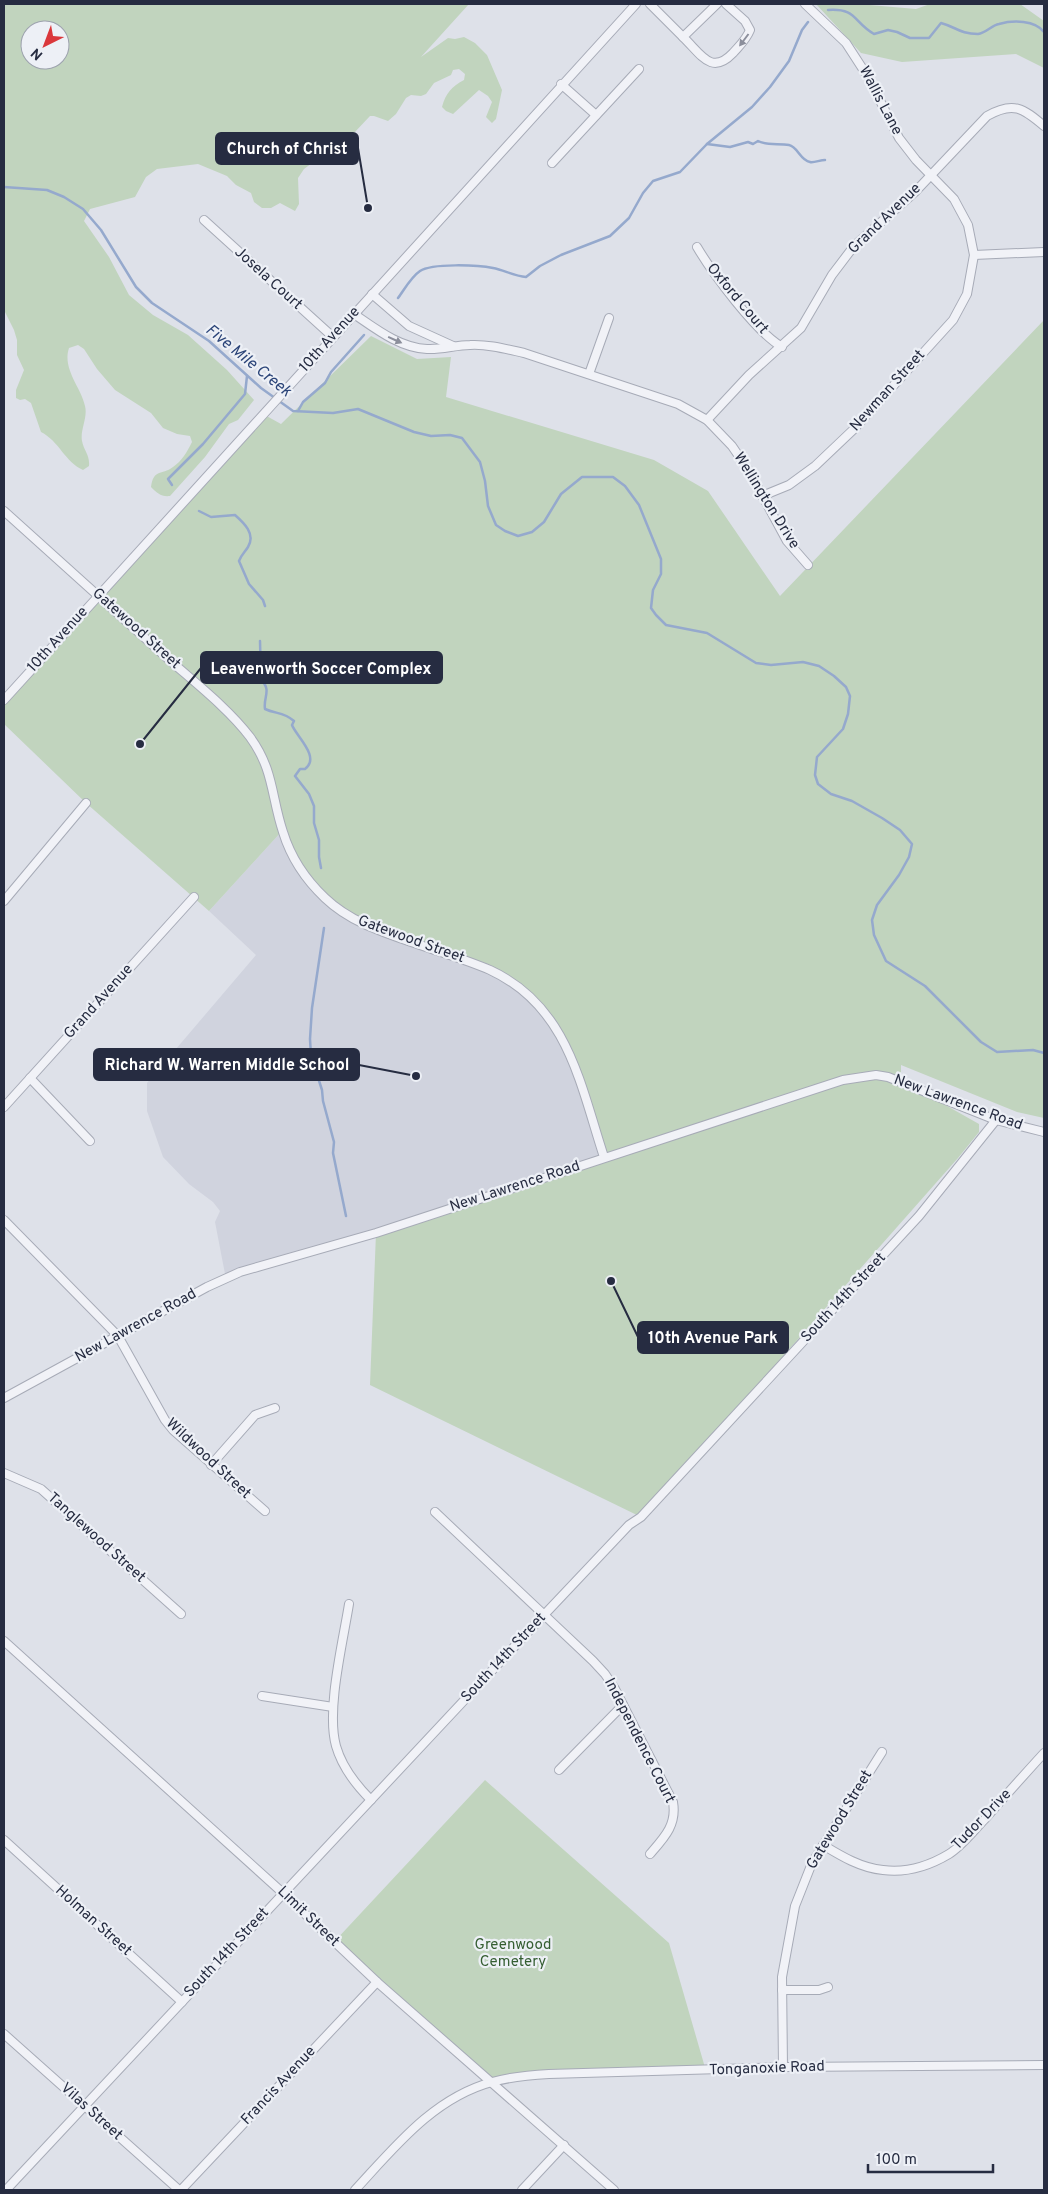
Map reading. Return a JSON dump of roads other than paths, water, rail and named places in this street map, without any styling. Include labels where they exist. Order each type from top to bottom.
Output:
[{"type":"street","name":"10th Avenue","points":[[4,700],[561,84],[636,4]]},
{"type":"street","points":[[650,4],[710,63],[718,64],[725,61],[747,38],[750,30],[745,21],[726,4]]},
{"type":"street","points":[[683,37],[717,4]]},
{"type":"street","name":"Wallis Lane","points":[[805,4],[846,43],[868,77],[899,138],[916,160],[954,199],[965,217],[974,255]]},
{"type":"street","points":[[552,163],[639,69]]},
{"type":"street","points":[[561,84],[596,115]]},
{"type":"street","name":"Grand Avenue","points":[[707,420],[749,375],[801,328],[828,282],[854,246],[915,192],[987,116],[1000,108],[1016,108],[1030,114],[1044,126]]},
{"type":"street","name":"Josela Court","points":[[204,220],[333,337]]},
{"type":"street","name":"Oxford Court","points":[[697,247],[704,260],[740,306],[772,340],[782,347]]},
{"type":"street","points":[[974,255],[1044,252]]},
{"type":"street","name":"Newman Street","points":[[762,496],[789,484],[815,466],[855,428],[953,320],[967,294],[974,255]]},
{"type":"street","name":"Wellington Drive","points":[[372,294],[418,332],[455,346]]},
{"type":"street","name":"Wellington Drive","points":[[354,314],[386,336],[409,346],[427,349],[470,345],[501,347],[678,404],[707,420],[732,446],[749,470],[787,541],[808,565]]},
{"type":"street","points":[[589,374],[609,318]]},
{"type":"street","name":"Gatewood Street","points":[[4,511],[186,674],[249,735],[261,753],[270,774],[282,831],[292,856],[308,881],[326,899],[347,916],[371,927],[491,970],[528,995],[546,1013],[560,1033],[573,1061],[604,1157]]},
{"type":"street","points":[[4,901],[86,803]]},
{"type":"street","name":"Grand Avenue","points":[[4,1107],[194,897]]},
{"type":"street","name":"New Lawrence Road","points":[[4,1398],[207,1287],[240,1272],[376,1233],[843,1080],[876,1075],[901,1080],[996,1120],[1043,1132]]},
{"type":"street","points":[[30,1078],[90,1141]]},
{"type":"street","name":"South 14th Street","points":[[6,2190],[543,1616],[629,1525],[641,1517],[919,1216],[996,1120]]},
{"type":"street","name":"Wildwood Street","points":[[4,1220],[118,1336],[165,1420],[211,1465],[265,1511]]},
{"type":"street","points":[[211,1465],[255,1415],[275,1408]]},
{"type":"street","name":"Tanglewood Street","points":[[4,1474],[41,1489],[181,1614]]},
{"type":"street","name":"Independence Court","points":[[435,1512],[605,1674],[673,1802],[675,1811],[671,1828],[650,1854]]},
{"type":"street","points":[[349,1604],[333,1707],[333,1725],[336,1746],[344,1766],[357,1786],[371,1800]]},
{"type":"street","name":"Limit Street","points":[[4,1641],[284,1894],[377,1982],[614,2190]]},
{"type":"street","points":[[262,1696],[333,1707]]},
{"type":"street","points":[[560,1770],[623,1705]]},
{"type":"street","name":"Gatewood Street","points":[[783,2067],[782,1977],[795,1906],[812,1863],[882,1752]]},
{"type":"street","name":"Tudor Drive","points":[[823,1845],[845,1858],[866,1867],[882,1870],[904,1870],[926,1866],[950,1853],[971,1833],[1044,1753]]},
{"type":"street","name":"Holman Street","points":[[4,1840],[182,2002]]},
{"type":"street","name":"Francis Avenue","points":[[180,2190],[377,1982]]},
{"type":"street","points":[[782,1990],[819,1990],[828,1987]]},
{"type":"street","name":"Vilas Street","points":[[4,2034],[180,2190]]},
{"type":"street","name":"Tonganoxie Road","points":[[355,2190],[405,2137],[432,2112],[463,2094],[491,2082],[549,2074],[783,2067],[1044,2065]]},
{"type":"street","points":[[522,2190],[564,2145]]},
{"type":"waterway","points":[[828,10],[844,11],[850,14],[874,34],[888,30],[910,38],[929,38],[941,23],[972,34],[978,34],[996,25],[1011,22],[1029,23],[1044,32]]},
{"type":"waterway","points":[[398,298],[414,277],[426,268],[455,265],[477,266],[493,268],[526,277],[540,266],[561,255],[610,236],[629,218],[643,193],[653,181],[680,172],[707,144],[752,107],[789,61],[802,30],[808,22]]},
{"type":"waterway","points":[[707,144],[730,147],[748,142],[753,144],[758,141],[785,144],[795,148],[807,161],[825,160]]},
{"type":"waterway","name":"Five Mile Creek","points":[[4,187],[47,190],[64,197],[83,209],[101,230],[136,287],[152,303],[209,341],[261,388],[293,411],[333,413],[358,409],[414,432],[431,436],[450,435],[462,438],[480,462],[485,481],[488,506],[496,525],[505,531],[518,536],[532,532],[544,522],[561,494],[582,477],[613,477],[625,486],[639,505],[661,559],[661,574],[653,590],[651,608],[666,625],[707,633],[756,663],[771,665],[803,662],[819,666],[846,687],[850,696],[848,714],[843,729],[817,757],[815,775],[818,784],[831,794],[852,801],[882,818],[900,830],[912,844],[909,857],[899,875],[877,905],[872,920],[874,935],[886,961],[925,986],[981,1042],[997,1052],[1033,1050],[1044,1053]]},
{"type":"waterway","points":[[298,411],[303,402],[325,383],[331,372],[364,335]]},
{"type":"waterway","points":[[172,485],[168,479],[203,444],[245,394],[247,376]]},
{"type":"waterway","points":[[199,511],[211,517],[235,515],[248,529],[251,538],[250,542],[239,561],[249,584],[263,600],[265,606]]},
{"type":"waterway","points":[[260,641],[261,680],[267,690],[265,709],[294,721],[292,725],[294,730],[309,753],[309,764],[305,769],[300,769],[295,776],[309,794],[314,806],[314,823],[319,840],[321,868]]},
{"type":"waterway","points":[[324,928],[312,1008],[311,1056],[322,1090],[334,1142],[333,1153],[346,1216]]},
{"type":"place","name":"Church of Christ","points":[[368,208]]},
{"type":"place","name":"Leavenworth Soccer Complex","points":[[140,744]]},
{"type":"place","name":"Richard W. Warren Middle School","points":[[416,1076]]},
{"type":"place","name":"10th Avenue Park","points":[[611,1281]]},
{"type":"park label","name":"Greenwood Cemetery","points":[[513,1954]]}]
